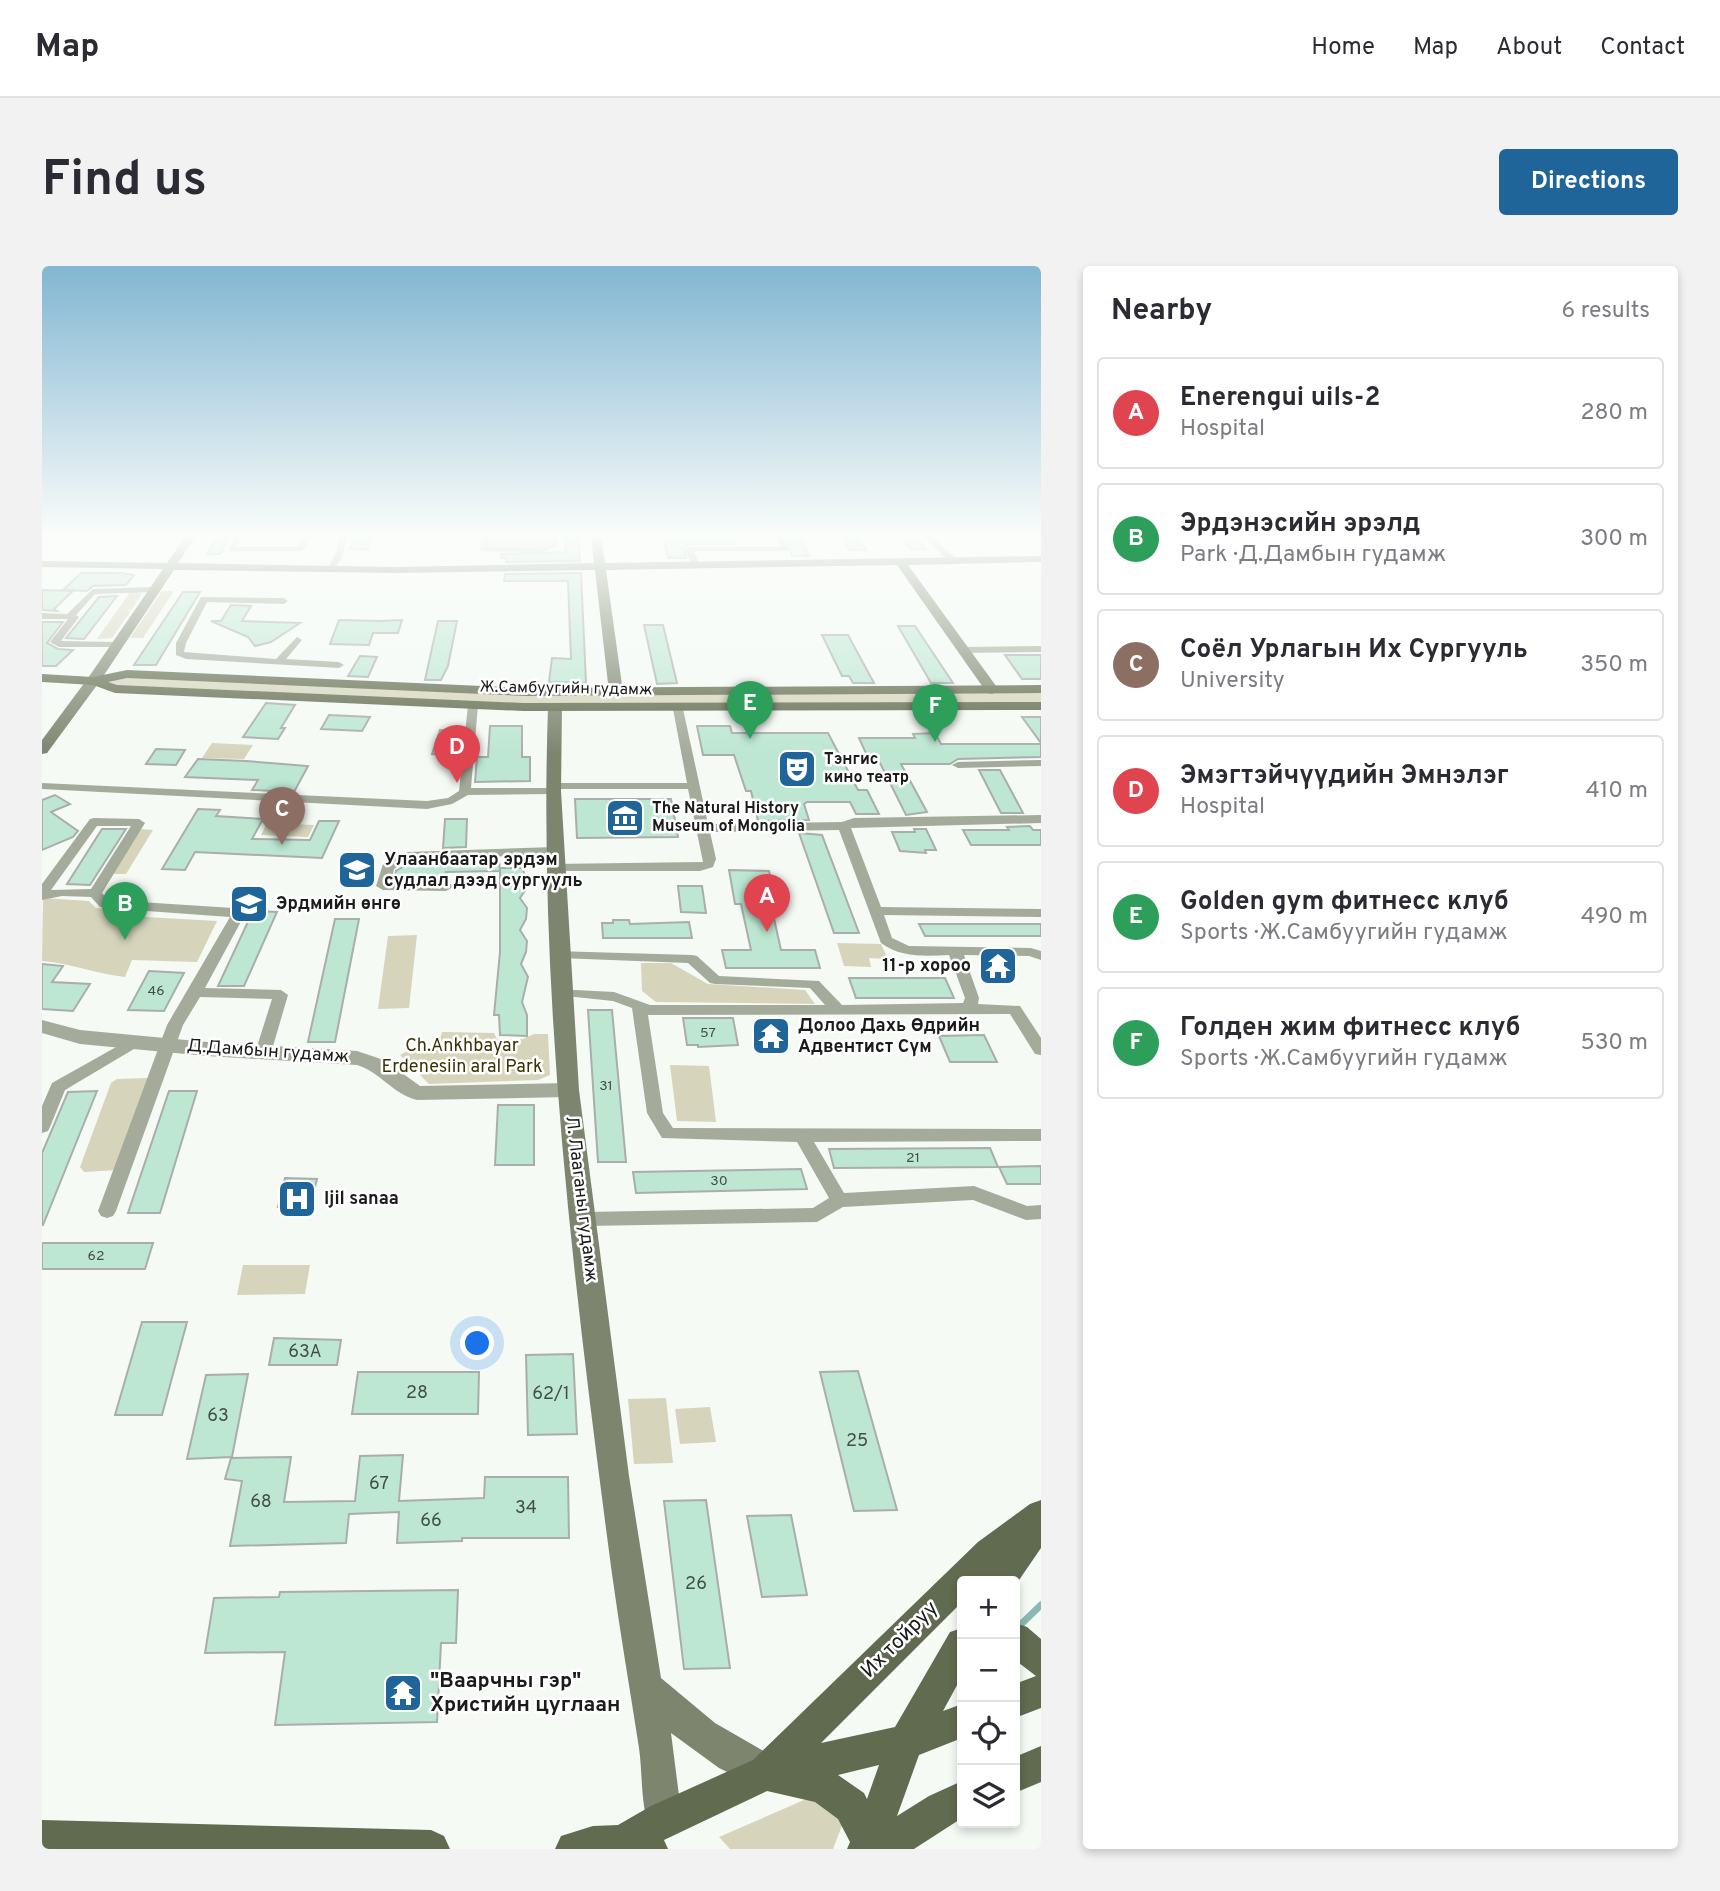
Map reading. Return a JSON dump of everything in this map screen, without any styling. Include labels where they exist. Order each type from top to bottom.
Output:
[{"type":"main road","points":[[42,750],[93,681],[140,608]]},
{"type":"main road","points":[[606,608],[616,692]]},
{"type":"main road","points":[[932,608],[992,690]]},
{"type":"main road","name":"Ж.Самбуугийн гудамж","points":[[93,681],[127,674],[417,688],[616,692],[1041,690]]},
{"type":"main road","name":"Ж.Самбуугийн гудамж","points":[[42,677],[93,681],[115,689],[473,705],[678,709],[1041,706]]},
{"type":"main road","points":[[411,702],[417,688]]},
{"type":"main road","points":[[868,690],[876,708]]},
{"type":"main road","name":"Л. Лааганы гудамж","points":[[555,707],[553,789],[559,954],[568,1090],[614,1476],[646,1688],[646,1837]]},
{"type":"main road","name":"Их тойруу","points":[[766,1773],[989,1553],[1041,1514]]},
{"type":"main road","points":[[1002,1576],[1041,1521]]},
{"type":"main road","points":[[1020,1643],[1041,1661]]},
{"type":"main road","points":[[874,1846],[906,1742],[957,1653]]},
{"type":"main road","points":[[646,1688],[699,1736],[730,1756],[766,1773],[823,1786],[850,1806],[874,1846]]},
{"type":"main road","points":[[1020,1699],[1041,1691]]},
{"type":"main road","name":"Их тойруу","points":[[575,1849],[646,1837],[766,1773],[906,1742],[957,1723]]},
{"type":"main road","points":[[1020,1773],[1041,1764]]},
{"type":"main road","points":[[874,1846],[898,1837],[957,1802]]},
{"type":"main road","points":[[42,1839],[430,1849]]},
{"type":"street","points":[[69,616],[77,608]]},
{"type":"street","points":[[199,608],[179,653],[186,656],[339,665]]},
{"type":"street","points":[[42,616],[75,617],[55,642],[115,645]]},
{"type":"street","points":[[279,662],[297,640]]},
{"type":"street","points":[[961,650],[1041,649]]},
{"type":"street","points":[[42,786],[447,803],[459,799],[466,792],[473,705]]},
{"type":"street","points":[[446,887],[383,886],[388,867],[408,856],[705,866],[710,859],[678,709]]},
{"type":"street","points":[[958,765],[1041,764]]},
{"type":"street","points":[[466,792],[693,786]]},
{"type":"street","points":[[703,828],[1041,819]]},
{"type":"street","points":[[42,895],[94,822],[139,823],[94,893]]},
{"type":"street","points":[[844,826],[886,940],[894,946],[906,950],[1031,952],[1041,956]]},
{"type":"street","points":[[42,895],[62,892],[94,893],[105,904],[233,912],[237,916],[176,1025],[107,1211]]},
{"type":"street","points":[[877,911],[1041,913]]},
{"type":"street","points":[[955,951],[972,998],[965,1009]]},
{"type":"street","points":[[559,954],[692,959],[715,980],[814,984],[839,1011]]},
{"type":"street","points":[[195,992],[281,995],[263,1053]]},
{"type":"street","points":[[561,992],[605,993],[647,1010],[1015,1009],[1041,1050]]},
{"type":"street","points":[[639,1005],[655,1113],[668,1134],[1041,1135]]},
{"type":"street","name":"Д.Дамбын гудамж","points":[[42,1026],[63,1034],[168,1046],[374,1061],[406,1088],[417,1093],[568,1090]]},
{"type":"street","points":[[42,1127],[58,1087],[134,1042]]},
{"type":"street","points":[[802,1136],[839,1200]]},
{"type":"street","points":[[585,1219],[817,1215],[839,1200],[974,1193],[1026,1213],[1041,1212]]},
{"type":"green space","points":[[119,608],[133,608],[127,611],[130,612],[112,638],[97,639]]},
{"type":"green space","points":[[151,608],[163,608],[143,638],[130,638]]},
{"type":"green space","points":[[119,677],[401,689],[1041,693],[1041,703],[529,704],[117,688],[107,682]]},
{"type":"green space","points":[[212,743],[253,745],[244,759],[202,758]]},
{"type":"green space","points":[[267,823],[314,825],[308,837],[261,835]]},
{"type":"green space","points":[[140,829],[153,830],[126,874],[112,874]]},
{"type":"green space","points":[[43,898],[89,901],[96,908],[112,909],[110,915],[217,921],[197,962],[132,960],[125,977],[42,961]]},
{"type":"green space","points":[[417,935],[409,1008],[378,1009],[388,936]]},
{"type":"green space","points":[[837,943],[881,944],[888,959],[869,958],[871,967],[844,966]]},
{"type":"green space","points":[[641,963],[671,963],[708,984],[805,990],[815,1004],[656,1002],[642,991]]},
{"type":"green space","name":"Ch.Ankhbayar Erdenesiin aral Park","points":[[442,1032],[494,1033],[497,1039],[523,1039],[534,1034],[548,1034],[550,1075],[538,1080],[429,1084],[400,1055],[409,1050],[438,1047]]},
{"type":"green space","points":[[670,1065],[709,1066],[716,1122],[677,1121]]},
{"type":"green space","points":[[148,1078],[118,1170],[84,1172],[80,1167],[111,1083],[117,1079]]},
{"type":"green space","points":[[243,1265],[310,1265],[305,1294],[237,1295]]},
{"type":"green space","points":[[666,1398],[673,1463],[634,1464],[628,1399]]},
{"type":"green space","points":[[710,1407],[716,1442],[680,1444],[675,1409]]},
{"type":"green space","points":[[830,1797],[843,1823],[833,1849],[730,1849],[719,1837],[804,1800]]},
{"type":"building","points":[[55,608],[57,611],[42,610]]},
{"type":"building","points":[[90,608],[108,608],[84,639],[66,638]]},
{"type":"building","points":[[172,608],[190,608],[156,665],[134,665]]},
{"type":"building","points":[[229,608],[250,608],[242,621],[300,623],[271,642],[255,646],[248,637],[211,621],[221,621]]},
{"type":"building","points":[[569,608],[583,608],[586,683],[549,682],[552,658],[571,659]]},
{"type":"building","points":[[339,620],[402,620],[398,633],[373,633],[369,645],[330,644]]},
{"type":"building","points":[[438,621],[457,621],[448,666],[441,680],[425,680]]},
{"type":"building","points":[[42,622],[63,622],[47,643],[58,649],[73,650],[56,666],[42,666]]},
{"type":"building","points":[[644,625],[663,625],[677,683],[657,684]]},
{"type":"building","points":[[898,626],[915,626],[953,683],[931,683]]},
{"type":"building","points":[[822,635],[848,635],[874,683],[853,683],[849,676],[842,676]]},
{"type":"building","points":[[1005,655],[1041,655],[1041,679],[1022,679]]},
{"type":"building","points":[[360,656],[377,657],[368,677],[348,676]]},
{"type":"building","points":[[266,703],[295,705],[281,728],[285,728],[278,739],[243,737]]},
{"type":"building","points":[[329,715],[370,717],[362,731],[321,729]]},
{"type":"building","points":[[1022,717],[1041,717],[1041,743]]},
{"type":"building","points":[[490,726],[522,726],[522,757],[530,757],[530,781],[475,782],[477,757],[488,757]]},
{"type":"building","points":[[697,726],[730,726],[732,733],[828,733],[858,790],[867,790],[879,814],[856,814],[850,802],[807,802],[804,804],[809,820],[758,821],[751,791],[746,791],[734,755],[703,755]]},
{"type":"building","points":[[440,730],[463,732],[457,755],[432,754]]},
{"type":"building","points":[[935,733],[941,744],[1041,744],[1041,757],[958,759],[950,764],[901,764],[927,812],[906,815],[880,763],[869,760],[859,738],[915,738],[913,734]]},
{"type":"building","points":[[156,749],[185,750],[176,765],[146,764]]},
{"type":"building","points":[[198,759],[308,766],[294,792],[252,790],[258,780],[185,777]]},
{"type":"building","points":[[979,770],[1000,770],[1023,813],[1001,813]]},
{"type":"building","points":[[55,795],[70,804],[51,812],[78,831],[73,837],[42,850],[42,800]]},
{"type":"building","name":"The Natural History Museum of Mongolia","points":[[575,799],[671,799],[678,837],[577,838]]},
{"type":"building","points":[[198,809],[220,810],[216,816],[263,819],[252,839],[310,840],[319,821],[339,821],[322,858],[195,852],[185,870],[162,869]]},
{"type":"building","points":[[445,819],[467,819],[466,847],[443,848]]},
{"type":"building","points":[[1030,826],[1033,830],[1041,830],[1041,845],[971,845],[963,830],[1009,830],[1007,827]]},
{"type":"building","points":[[102,829],[126,829],[90,885],[67,884]]},
{"type":"building","points":[[914,829],[926,829],[936,850],[925,850],[926,853],[900,851],[892,832],[915,832]]},
{"type":"building","points":[[799,833],[822,835],[859,933],[834,933]]},
{"type":"building","points":[[499,860],[500,871],[446,872],[445,878],[394,879],[396,871],[406,865],[441,866],[442,861]]},
{"type":"building","points":[[500,868],[523,868],[524,874],[526,889],[520,898],[527,908],[526,919],[520,930],[527,941],[521,964],[528,977],[522,1002],[527,1015],[527,1036],[500,1035],[499,1015],[494,1015],[500,952]]},
{"type":"building","points":[[729,870],[769,871],[777,905],[771,905],[781,950],[815,950],[820,968],[726,968],[722,950],[751,950],[741,904],[735,904]]},
{"type":"building","points":[[678,886],[702,886],[706,913],[681,912]]},
{"type":"building","points":[[253,911],[277,912],[244,986],[218,986]]},
{"type":"building","points":[[335,919],[359,919],[335,1042],[308,1042]]},
{"type":"building","points":[[613,920],[629,920],[630,924],[689,922],[692,938],[603,938],[602,923],[613,923]]},
{"type":"building","points":[[919,924],[1041,924],[1041,936],[925,936]]},
{"type":"building","points":[[42,964],[63,966],[52,982],[90,984],[73,1011],[42,1009]]},
{"type":"building","points":[[149,971],[184,973],[164,1011],[128,1010]]},
{"type":"building","points":[[849,978],[945,978],[954,998],[856,998]]},
{"type":"building","points":[[588,1010],[612,1010],[626,1162],[598,1162]]},
{"type":"building","points":[[683,1018],[733,1018],[738,1045],[687,1045]]},
{"type":"building","points":[[984,1035],[997,1062],[950,1062],[939,1036]]},
{"type":"building","points":[[97,1091],[42,1225],[42,1153],[68,1092]]},
{"type":"building","points":[[169,1091],[197,1091],[160,1213],[128,1213]]},
{"type":"building","points":[[498,1105],[534,1105],[534,1165],[495,1165]]},
{"type":"building","points":[[990,1148],[998,1167],[834,1168],[829,1149]]},
{"type":"building","points":[[1041,1166],[1041,1184],[1007,1184],[999,1167]]},
{"type":"building","points":[[801,1169],[807,1189],[636,1193],[633,1172]]},
{"type":"building","points":[[285,1178],[317,1179],[310,1207],[278,1207]]},
{"type":"building","points":[[42,1243],[153,1243],[145,1269],[42,1269]]},
{"type":"building","points":[[142,1322],[187,1322],[162,1415],[115,1415]]},
{"type":"building","points":[[274,1338],[341,1340],[337,1365],[269,1365]]},
{"type":"building","points":[[573,1354],[577,1434],[528,1435],[526,1355]]},
{"type":"building","points":[[858,1371],[897,1510],[854,1511],[820,1372]]},
{"type":"building","points":[[358,1372],[479,1372],[478,1414],[352,1414]]},
{"type":"building","points":[[248,1374],[232,1457],[187,1459],[206,1375]]},
{"type":"building","points":[[403,1455],[399,1501],[484,1498],[485,1477],[568,1477],[569,1538],[462,1538],[462,1541],[397,1543],[399,1512],[349,1514],[346,1543],[230,1546],[242,1481],[225,1479],[231,1458],[291,1457],[284,1502],[355,1501],[360,1456]]},
{"type":"building","points":[[706,1500],[730,1668],[684,1669],[664,1501]]},
{"type":"building","points":[[791,1515],[807,1595],[762,1597],[747,1516]]},
{"type":"building","points":[[458,1590],[456,1643],[441,1643],[437,1722],[275,1725],[285,1652],[205,1653],[214,1598],[279,1597],[280,1592]]},
{"type":"waterway","points":[[1020,1625],[1041,1605]]},
{"type":"place","name":"Golden gym фитнесс клуб","points":[[750,739]]},
{"type":"place","name":"Голден жим фитнесс клуб","points":[[935,742]]},
{"type":"place","name":"Тэнгис кино театр","points":[[797,769]]},
{"type":"place","name":"Эмэгтэйчүүдийн Эмнэлэг","points":[[457,783]]},
{"type":"place","name":"The Natural History Museum of Mongolia","points":[[625,818]]},
{"type":"place","name":"Соёл Урлагын Их Сургууль","points":[[282,845]]},
{"type":"place","name":"Улаанбаатар эрдэм судлал дээд сургууль","points":[[357,870]]},
{"type":"place","name":"Эрдмийн өнгө","points":[[249,904]]},
{"type":"place","name":"Enerengui uils-2","points":[[767,932]]},
{"type":"place","name":"Эрдэнэсийн эрэлд","points":[[125,940]]},
{"type":"place","name":"11-р хороо","points":[[998,966]]},
{"type":"place","name":"Долоо Дахь Өдрийн Адвентист Сүм","points":[[771,1036]]},
{"type":"place","name":"Ijil sanaa","points":[[297,1199]]},
{"type":"place","name":"\"Ваарчны гэр\" Христийн цуглаан","points":[[403,1693]]}]
